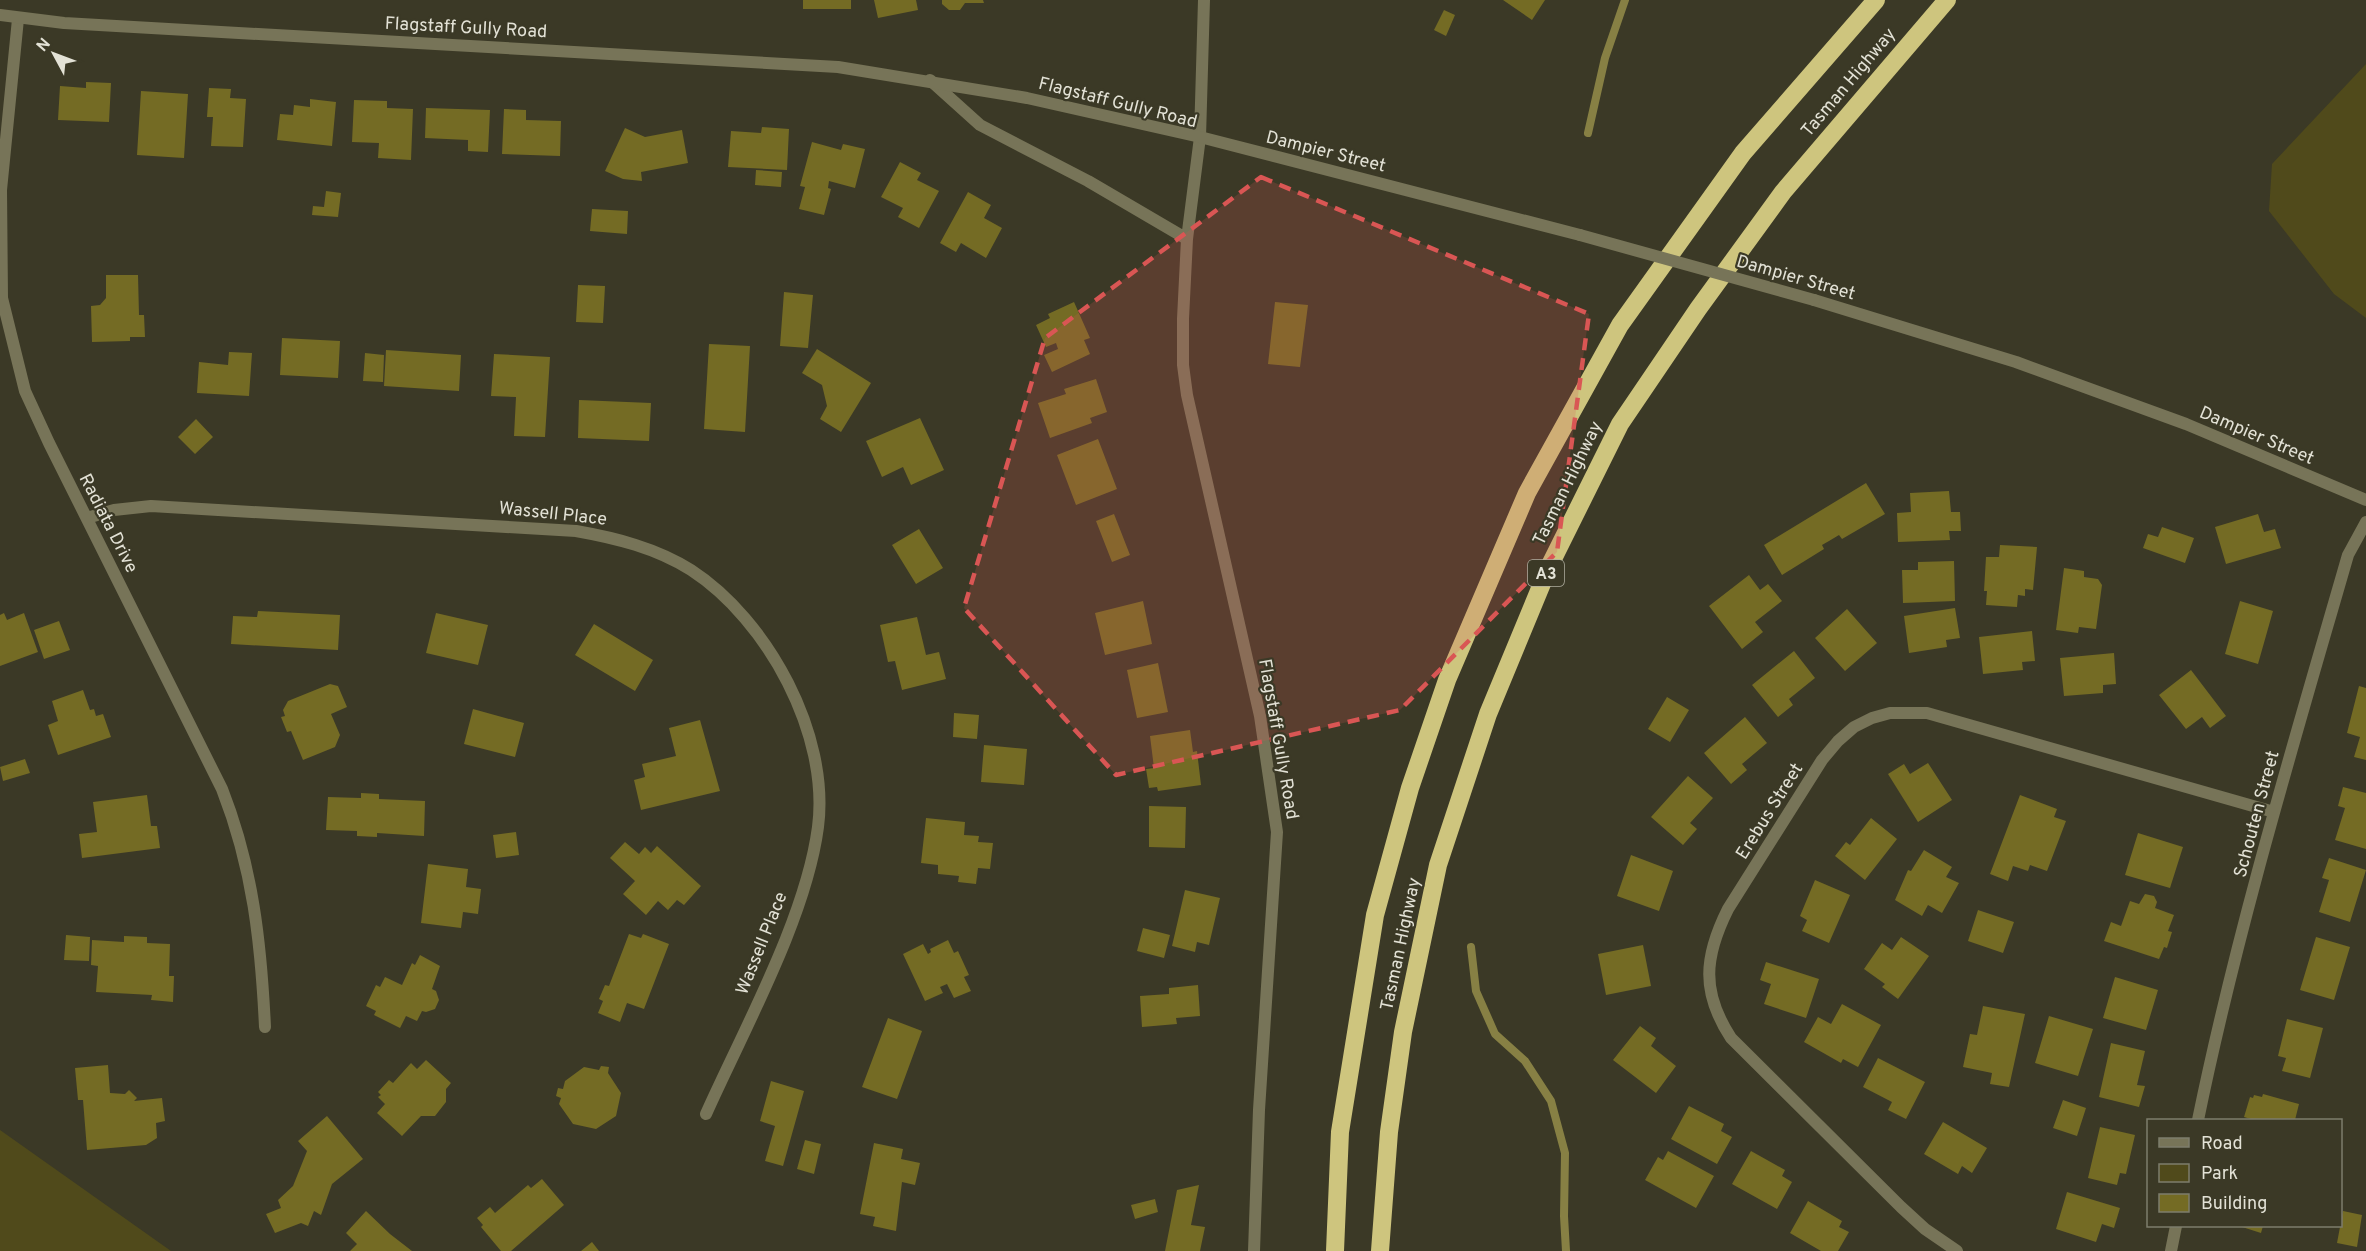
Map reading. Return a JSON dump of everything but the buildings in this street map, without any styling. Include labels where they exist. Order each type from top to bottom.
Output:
[{"type":"highway","name":"Tasman Highway","points":[[1335,1251],[1340,1131],[1375,915],[1410,788],[1447,680],[1527,493],[1620,325],[1743,153],[1876,0]]},
{"type":"highway","name":"Tasman Highway","points":[[1380,1251],[1389,1132],[1403,1032],[1438,865],[1488,714],[1548,569],[1620,424],[1698,309],[1784,192],[1947,0]]},
{"type":"street","points":[[1200,137],[1204,0]]},
{"type":"street","name":"Flagstaff Gully Road","points":[[0,15],[18,19],[838,67],[930,80],[1027,98],[1200,137],[1187,239],[1182,345],[1187,395],[1260,716],[1276,832],[1259,1110],[1254,1251]]},
{"type":"street","name":"Radiata Drive","points":[[18,19],[1,190],[2,298],[25,391],[222,789],[237,828],[249,870],[262,967],[265,1027]]},
{"type":"street","points":[[930,80],[980,125],[1088,181],[1187,239]]},
{"type":"street","name":"Dampier Street","points":[[1200,137],[1580,235],[1814,300],[2016,362],[2186,424],[2366,500]]},
{"type":"street","name":"Wassell Place","points":[[87,518],[114,510],[151,506],[568,530],[626,540],[691,570],[723,595],[752,627],[778,663],[798,707],[812,748],[818,784],[818,827],[805,884],[790,928],[706,1114]]},
{"type":"street","name":"Schouten Street","points":[[2198,1119],[2213,1047],[2274,812],[2348,555],[2366,522]]},
{"type":"street","name":"Erebus Street","points":[[1957,1251],[1925,1229],[1901,1207],[1731,1038],[1719,1020],[1712,999],[1708,980],[1710,957],[1716,933],[1728,909],[1822,760],[1854,727],[1872,718],[1890,713],[1927,714],[2274,812]]},
{"type":"street","points":[[2171,1251],[2176,1227]]},
{"type":"highlighted area","points":[[1261,177],[1589,314],[1557,552],[1400,710],[1116,775],[964,608],[1045,338]]},
{"type":"green space","points":[[2366,64],[2366,318],[2334,294],[2269,211],[2272,164]]},
{"type":"green space","points":[[0,1130],[171,1251],[0,1251]]},
{"type":"waterway","points":[[1588,133],[1605,58],[1625,0]]},
{"type":"waterway","points":[[1471,947],[1476,991],[1495,1034],[1525,1061],[1551,1101],[1565,1153],[1566,1251]]}]
